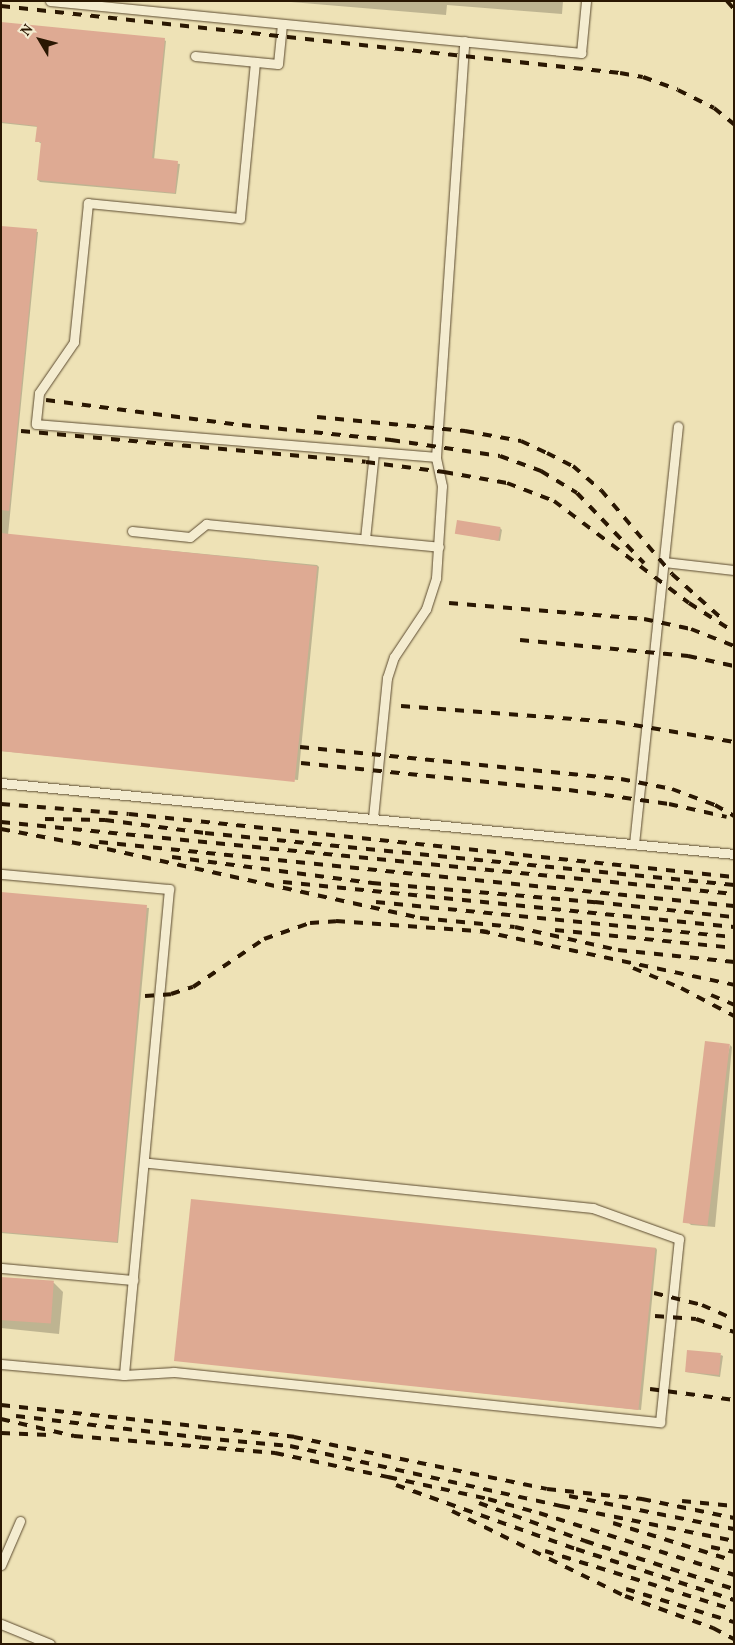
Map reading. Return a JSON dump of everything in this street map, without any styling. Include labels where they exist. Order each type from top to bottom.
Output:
[{"type":"lane","points":[[50,1],[581,53],[586,1]]},
{"type":"lane","points":[[195,56],[278,64],[282,24]]},
{"type":"lane","points":[[374,818],[387,678],[394,657],[426,609],[436,578],[442,486],[436,457],[464,42]]},
{"type":"lane","points":[[255,62],[240,218],[88,203],[74,342],[39,393],[36,424],[436,457]]},
{"type":"lane","points":[[634,844],[678,426]]},
{"type":"lane","points":[[365,539],[374,452]]},
{"type":"lane","points":[[132,531],[190,537],[206,524],[439,547]]},
{"type":"lane","points":[[664,562],[734,570]]},
{"type":"lane","points":[[1,783],[734,854]]},
{"type":"lane","points":[[1,874],[169,889],[124,1375]]},
{"type":"lane","points":[[1,1364],[124,1375],[174,1372],[660,1422],[679,1239],[593,1208],[144,1162]]},
{"type":"lane","points":[[1,1268],[133,1280]]},
{"type":"lane","points":[[1,1566],[20,1521]]},
{"type":"lane","points":[[1,1624],[50,1644]]},
{"type":"building","points":[[1,22],[165,38],[152,158],[178,161],[175,193],[37,180],[41,142],[35,142],[37,126],[1,122]]},
{"type":"building","points":[[1,226],[37,229],[9,511],[1,510]]},
{"type":"building","points":[[457,520],[500,527],[498,541],[455,534]]},
{"type":"building","points":[[1,533],[317,566],[295,782],[1,751]]},
{"type":"building","points":[[1,892],[147,905],[117,1242],[1,1232]]},
{"type":"building","points":[[705,1041],[730,1044],[708,1226],[683,1223]]},
{"type":"building","points":[[191,1199],[655,1248],[638,1410],[174,1361]]},
{"type":"building","points":[[1,1277],[54,1281],[51,1324],[1,1320]]},
{"type":"building","points":[[687,1350],[721,1353],[719,1375],[685,1372]]},
{"type":"railway","points":[[727,1],[734,9]]},
{"type":"railway","points":[[1,6],[620,73],[643,77],[678,90],[714,108],[734,124]]},
{"type":"railway","points":[[46,400],[242,425],[391,440],[500,456],[541,471],[577,493],[644,563]]},
{"type":"railway","points":[[317,417],[465,431],[521,441],[547,453],[573,466],[601,490],[672,574],[721,618]]},
{"type":"railway","points":[[21,431],[366,462],[444,472],[507,483],[554,501],[689,603],[734,632]]},
{"type":"railway","points":[[449,603],[644,619],[691,629],[734,646]]},
{"type":"railway","points":[[520,640],[688,656],[734,666]]},
{"type":"railway","points":[[401,706],[616,722],[734,742]]},
{"type":"railway","points":[[300,747],[621,779],[672,789],[715,805],[734,816]]},
{"type":"railway","points":[[301,763],[569,790],[669,804],[727,817]]},
{"type":"railway","points":[[1,804],[129,814],[734,877]]},
{"type":"railway","points":[[45,819],[105,820],[205,833],[734,885]]},
{"type":"railway","points":[[1,822],[734,894]]},
{"type":"railway","points":[[1,829],[107,849],[420,918],[515,927],[618,950],[734,962]]},
{"type":"railway","points":[[99,842],[734,906]]},
{"type":"railway","points":[[172,857],[372,883],[595,902],[734,917]]},
{"type":"railway","points":[[283,882],[734,927]]},
{"type":"railway","points":[[376,902],[734,937]]},
{"type":"railway","points":[[145,996],[171,994],[193,987],[264,939],[310,923],[336,921],[488,932]]},
{"type":"railway","points":[[555,930],[734,948]]},
{"type":"railway","points":[[481,931],[734,985]]},
{"type":"railway","points":[[633,968],[681,988],[734,1016]]},
{"type":"railway","points":[[711,995],[734,1005]]},
{"type":"railway","points":[[654,1293],[702,1305],[734,1319]]},
{"type":"railway","points":[[655,1316],[696,1319],[734,1332]]},
{"type":"railway","points":[[650,1389],[734,1400]]},
{"type":"railway","points":[[1,1405],[294,1437],[547,1489],[642,1499],[734,1518]]},
{"type":"railway","points":[[16,1416],[202,1438],[290,1446],[561,1506],[734,1541]]},
{"type":"railway","points":[[1,1419],[74,1436],[275,1453],[388,1477],[488,1499],[539,1513],[734,1575]]},
{"type":"railway","points":[[1,1433],[49,1435]]},
{"type":"railway","points":[[396,1485],[576,1549],[734,1600]]},
{"type":"railway","points":[[569,1496],[734,1529]]},
{"type":"railway","points":[[682,1501],[734,1506]]},
{"type":"railway","points":[[479,1503],[585,1541],[734,1589]]},
{"type":"railway","points":[[452,1511],[625,1596],[713,1628],[734,1639]]},
{"type":"railway","points":[[613,1523],[734,1561]]},
{"type":"railway","points":[[711,1547],[734,1552]]},
{"type":"railway","points":[[545,1551],[734,1610]]},
{"type":"railway","points":[[626,1589],[734,1622]]}]
